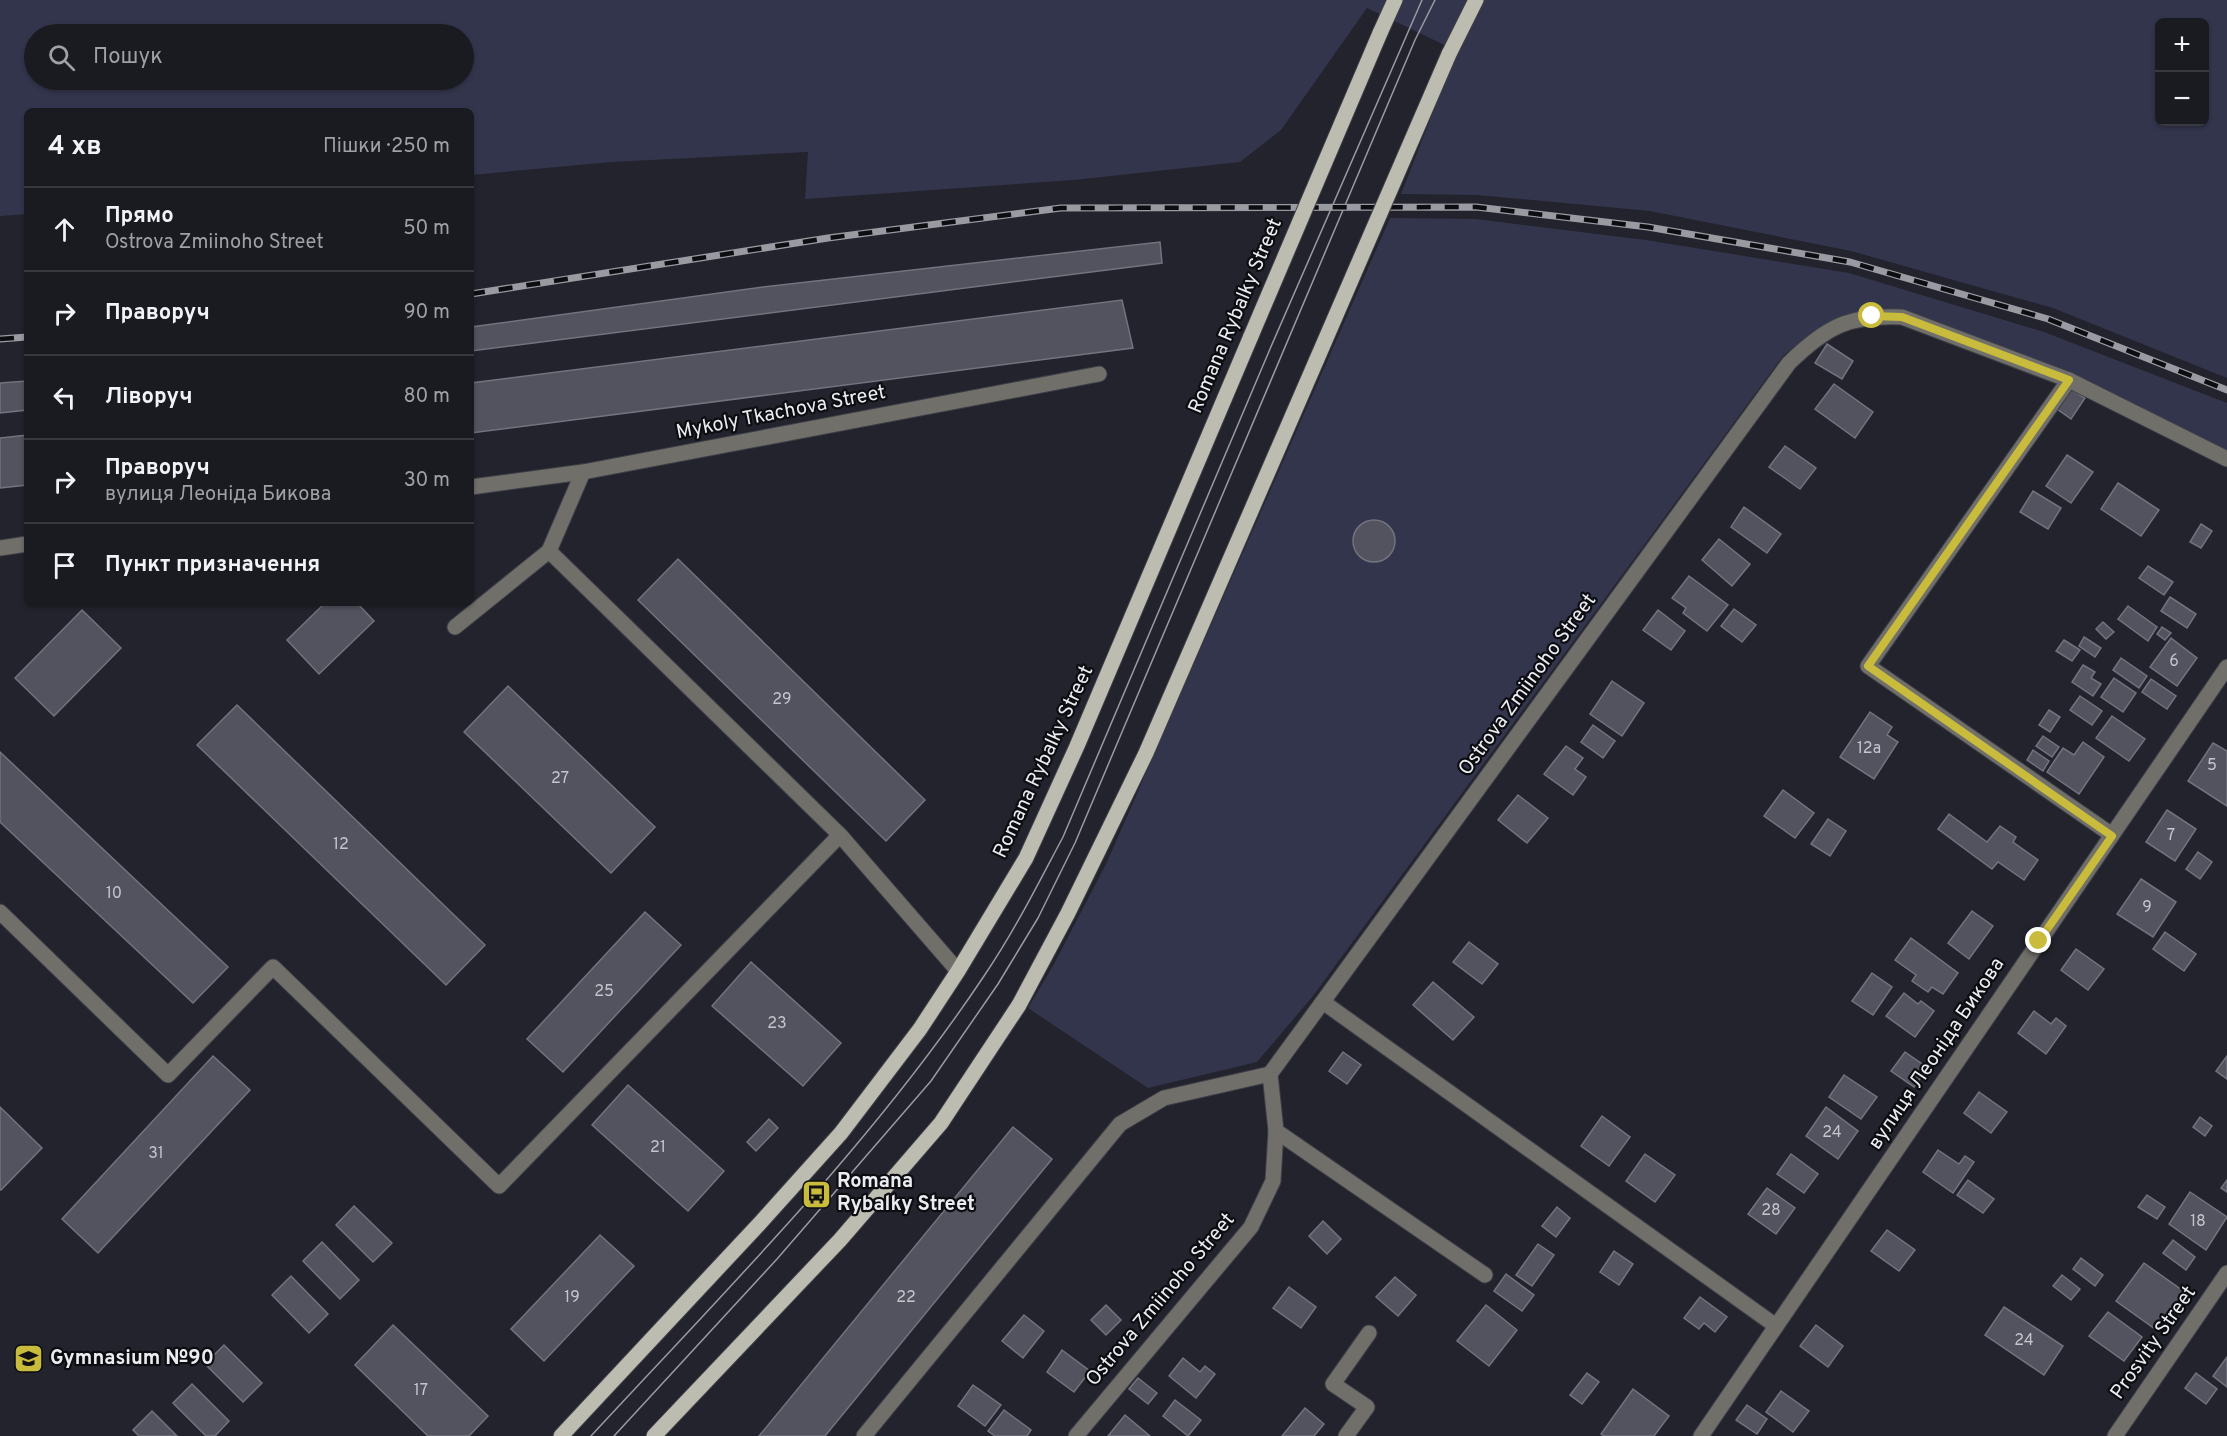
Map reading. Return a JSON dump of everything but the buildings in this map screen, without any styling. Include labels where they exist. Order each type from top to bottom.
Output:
[{"type":"main road","name":"Romana Rybalky Street","points":[[561,1436],[841,1133],[920,1029],[1026,858],[1395,0]]},
{"type":"main road","points":[[654,1436],[840,1240],[941,1123],[1019,1005],[1068,913],[1146,753],[1449,54],[1476,0]]},
{"type":"street","name":"Ostrova Zmiinoho Street","points":[[1076,1436],[1251,1227],[1273,1181],[1276,1131],[1270,1074],[1789,363],[1816,337],[1845,322],[1872,316],[1902,317],[2069,380],[2227,459]]},
{"type":"street","name":"Mykoly Tkachova Street","points":[[474,487],[584,472],[1099,374]]},
{"type":"street","points":[[2069,380],[1868,666],[2112,836]]},
{"type":"street","points":[[454,627],[549,551],[584,472]]},
{"type":"street","points":[[0,548],[24,544]]},
{"type":"street","points":[[549,551],[840,835],[958,971]]},
{"type":"street","name":"вулиця Леоніда Бикова","points":[[1701,1436],[2227,667]]},
{"type":"street","points":[[0,912],[168,1075],[273,967],[499,1186],[840,835]]},
{"type":"street","points":[[1323,1002],[1776,1326]]},
{"type":"street","points":[[864,1436],[1120,1124],[1164,1098],[1270,1074]]},
{"type":"street","points":[[1276,1131],[1485,1275]]},
{"type":"street","name":"Prosvity Street","points":[[2115,1436],[2227,1273]]},
{"type":"street","points":[[1346,1436],[1367,1407],[1333,1384],[1369,1333]]},
{"type":"shaded area","points":[[0,0],[2227,0],[2227,378],[2053,308],[1851,251],[1650,211],[1477,195],[1401,194],[1457,51],[1367,8],[1281,130],[1240,162],[1074,180],[805,199],[808,152],[611,162],[474,175],[474,108],[24,108],[24,214],[0,216]]},
{"type":"shaded area","points":[[1390,218],[1476,219],[1646,240],[1849,273],[2044,332],[2227,403],[2227,453],[2068,374],[1873,311],[1843,315],[1812,332],[1783,356],[1313,996],[1257,1062],[1148,1088],[1028,1008],[1054,964],[1106,864]]},
{"type":"tram line","points":[[591,1436],[746,1270],[847,1156],[941,1038],[1016,925],[1063,837],[1270,349],[1422,0]]},
{"type":"tram line","points":[[614,1436],[777,1259],[931,1081],[998,984],[1038,918],[1075,843],[1415,40],[1435,0]]},
{"type":"railway","points":[[474,294],[828,238],[1061,208],[1476,207],[1648,227],[1850,262],[2048,319],[2227,390]]},
{"type":"railway","points":[[0,339],[24,337]]},
{"type":"place","name":"Romana Rybalky Street","points":[[816,1194]]},
{"type":"place","name":"Gymnasium №90","points":[[29,1359]]},
{"type":"route","points":[[1872,316],[1902,317],[2069,380],[1868,666],[2112,836],[2039,941]]}]
